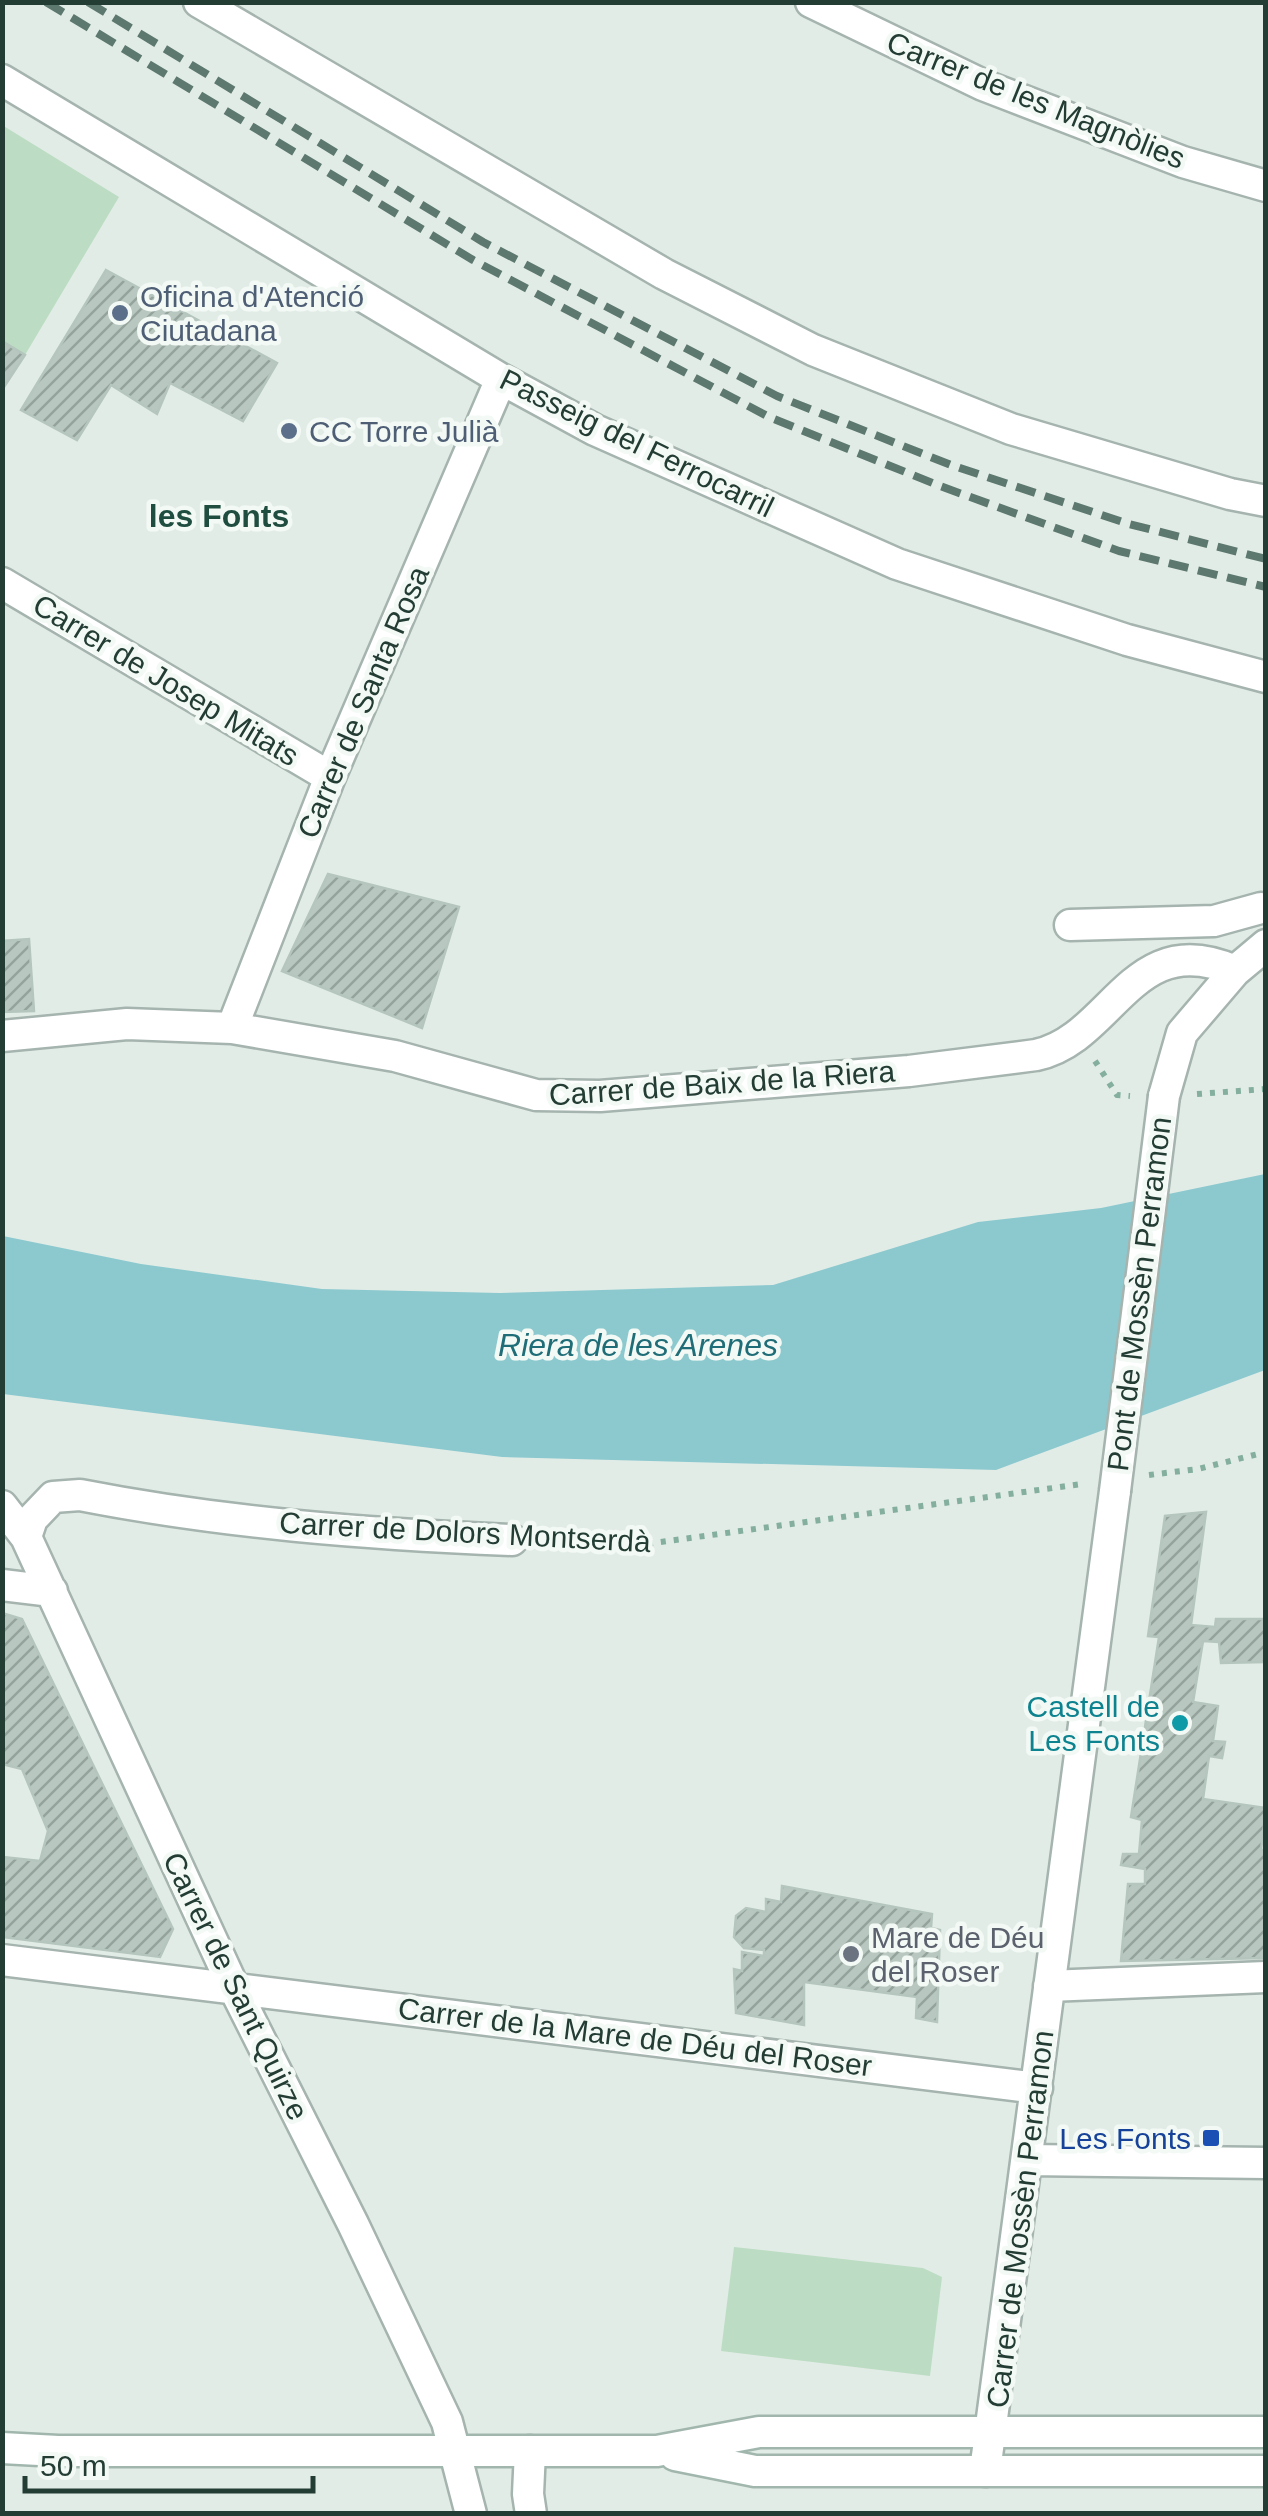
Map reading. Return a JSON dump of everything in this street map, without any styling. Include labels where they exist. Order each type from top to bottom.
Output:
[{"type":"street","points":[[198,2],[664,274],[812,350],[1012,429],[1230,494],[1266,501]]},
{"type":"street","name":"Carrer de les Magnòlies","points":[[811,2],[1001,92],[1183,162],[1266,186]]},
{"type":"street","name":"Passeig del Ferrocarril","points":[[2,80],[501,379],[611,437],[897,564],[1126,640],[1266,677]]},
{"type":"street","name":"Carrer de Santa Rosa","points":[[232,1028],[330,776],[501,379]]},
{"type":"street","name":"Carrer de Josep Mitats","points":[[2,583],[330,776]]},
{"type":"street","points":[[1070,925],[1214,921],[1261,908]]},
{"type":"street","points":[[1150,1095],[1182,1033],[1235,971],[1266,945]]},
{"type":"street","name":"Carrer de Baix de la Riera","points":[[2,1036],[128,1024],[232,1028],[395,1056],[536,1095],[600,1096],[1005,1060],[1053,1051],[1078,1034],[1120,991],[1160,967],[1190,958],[1213,961],[1235,971]]},
{"type":"street","name":"Pont de Mossèn Perramon","points":[[1115,1491],[1150,1095]]},
{"type":"street","name":"Carrer de Mossèn Perramon","points":[[985,2471],[1115,1491]]},
{"type":"street","name":"Carrer de Dolors Montserdà","points":[[29,1528],[53,1498],[80,1495],[300,1528],[512,1540]]},
{"type":"street","name":"Carrer de Sant Quirze","points":[[2,1506],[29,1528],[52,1592],[233,1986],[354,2224],[447,2422],[458,2451],[471,2514]]},
{"type":"street","points":[[2,1585],[52,1592]]},
{"type":"street","name":"Carrer de la Mare de Déu del Roser","points":[[2,1960],[1037,2088]]},
{"type":"street","points":[[1049,1986],[1266,1977]]},
{"type":"street","points":[[1027,2160],[1266,2163]]},
{"type":"street","points":[[657,2452],[759,2432],[1266,2432]]},
{"type":"street","points":[[2,2448],[657,2452],[755,2472],[1266,2471]]},
{"type":"street","points":[[530,2451],[528,2494],[532,2514]]},
{"type":"path","points":[[1078,1034],[1117,1094],[1127,1097],[1266,1089]]},
{"type":"path","name":"Carrer de Dolors Montserdà","points":[[512,1540],[646,1544],[967,1501]]},
{"type":"green space","points":[[2,125],[119,197],[25,355],[3,341]]},
{"type":"green space","points":[[734,2247],[923,2268],[942,2277],[930,2376],[721,2351]]},
{"type":"water","name":"Riera de les Arenes","points":[[1265,1174],[1265,1370],[996,1470],[502,1457],[3,1394],[3,1236],[141,1264],[322,1289],[500,1293],[773,1285],[978,1222],[1101,1208]]},
{"type":"building","points":[[106,270],[277,363],[243,421],[170,383],[157,414],[111,385],[77,440],[21,410]]},
{"type":"building","points":[[2,341],[25,355],[2,390]]},
{"type":"building","points":[[328,874],[459,907],[422,1028],[282,971]]},
{"type":"building","points":[[29,939],[34,1011],[2,1012],[2,941]]},
{"type":"building","name":"Castell de Les Fonts","points":[[1206,1512],[1191,1625],[1215,1627],[1216,1619],[1266,1619],[1266,1662],[1221,1663],[1219,1642],[1203,1641],[1193,1702],[1218,1706],[1213,1741],[1225,1742],[1222,1758],[1209,1756],[1203,1799],[1266,1808],[1261,1850],[1266,1850],[1266,1958],[1121,1961],[1128,1884],[1145,1884],[1145,1869],[1121,1865],[1123,1854],[1139,1854],[1142,1820],[1131,1817],[1159,1637],[1148,1636],[1165,1516]]},
{"type":"building","points":[[2,1613],[22,1619],[173,1929],[160,1957],[2,1937],[2,1857],[40,1861],[48,1831],[22,1769],[2,1764]]},
{"type":"building","name":"Mare de Déu del Roser","points":[[782,1886],[932,1914],[931,1928],[940,1930],[937,2022],[916,2018],[917,1997],[804,1982],[804,2025],[736,2013],[734,1969],[742,1971],[742,1952],[764,1956],[764,1950],[744,1948],[734,1937],[736,1916],[746,1908],[766,1912],[766,1899],[781,1902]]},
{"type":"railway","points":[[46,2],[473,260],[769,417],[940,486],[1119,551],[1266,587]]},
{"type":"railway","points":[[88,2],[483,242],[777,396],[951,465],[1129,524],[1266,559]]},
{"type":"place","name":"Oficina d'Atenció Ciutadana","points":[[120,313]]},
{"type":"place","name":"CC Torre Julià","points":[[289,431]]},
{"type":"place","name":"Castell de Les Fonts","points":[[1180,1723]]},
{"type":"place","name":"Mare de Déu del Roser","points":[[851,1954]]},
{"type":"place","name":"Les Fonts","points":[[1211,2138]]},
{"type":"district","name":"les Fonts","points":[[219,516]]}]
